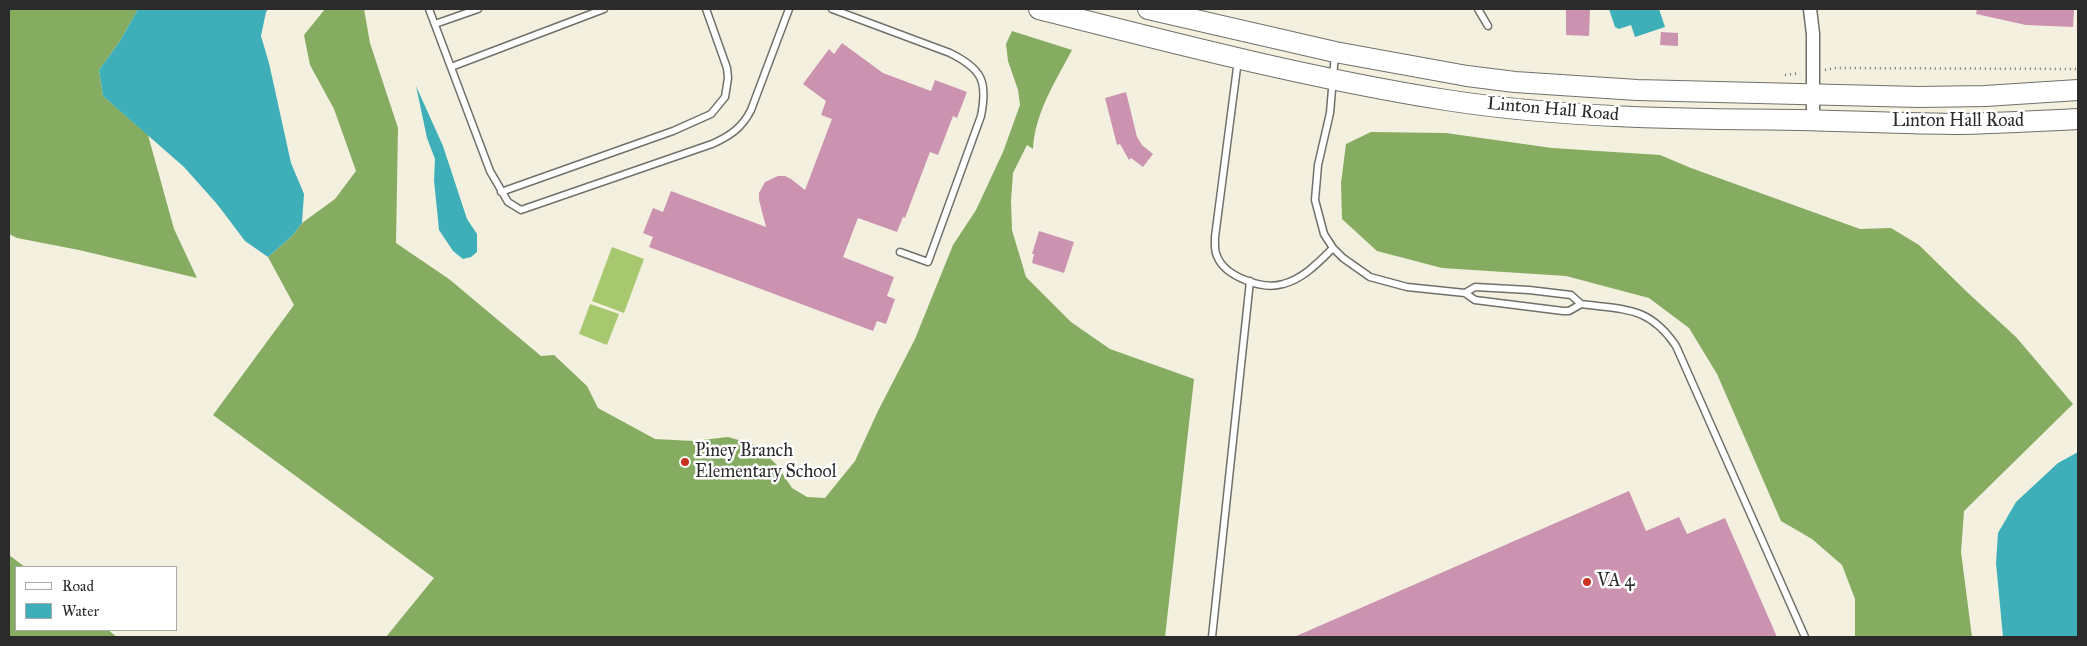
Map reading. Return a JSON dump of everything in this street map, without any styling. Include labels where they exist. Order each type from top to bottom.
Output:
[{"type":"main road","name":"Linton Hall Road","points":[[1039,9],[1238,58],[1333,79],[1446,100],[1548,112],[1652,118],[1961,124],[2078,119]]},
{"type":"main road","name":"Linton Hall Road","points":[[1148,9],[1335,52],[1467,76],[1524,82],[1637,90],[1919,96],[1984,96],[2078,90]]},
{"type":"street","points":[[1810,9],[1813,34],[1812,121]]},
{"type":"lane","points":[[429,9],[490,171],[501,192],[515,208],[521,210],[528,210],[726,138],[745,122],[789,9]]},
{"type":"lane","points":[[435,24],[478,9]]},
{"type":"lane","points":[[451,67],[604,9]]},
{"type":"lane","points":[[501,192],[673,131],[711,114],[725,97],[728,78],[727,68],[706,9]]},
{"type":"lane","points":[[832,9],[950,52],[964,60],[974,69],[984,83],[985,92],[981,116],[928,262],[900,252]]},
{"type":"lane","points":[[1478,9],[1488,26]]},
{"type":"lane","points":[[1335,52],[1330,113],[1318,165],[1314,200],[1324,234],[1333,248],[1343,258],[1370,277],[1407,287],[1465,292],[1475,287],[1529,290],[1570,295],[1581,304],[1625,310],[1641,314],[1653,320],[1676,346],[1805,637]]},
{"type":"lane","points":[[1238,58],[1215,247],[1217,256],[1226,269],[1250,281],[1274,286],[1284,284],[1316,265],[1333,248]]},
{"type":"lane","points":[[1212,637],[1250,281]]},
{"type":"lane","points":[[1465,292],[1475,300],[1563,311],[1569,311],[1581,304]]},
{"type":"path","points":[[1835,68],[2078,69]]},
{"type":"green space","points":[[9,9],[138,9],[120,41],[99,70],[103,96],[148,135],[174,229],[197,278],[79,250],[17,238],[9,234]]},
{"type":"green space","points":[[325,9],[364,9],[370,43],[398,128],[396,243],[449,279],[541,356],[554,355],[587,386],[598,408],[655,439],[693,441],[728,437],[756,445],[776,464],[792,488],[807,497],[825,498],[855,461],[915,339],[953,245],[976,210],[1003,152],[1020,105],[1018,90],[1008,61],[1006,44],[1012,31],[1072,50],[1042,110],[1033,149],[1027,145],[1013,173],[1011,201],[1012,230],[1026,277],[1071,322],[1110,349],[1194,379],[1165,637],[386,637],[434,578],[213,415],[294,305],[268,257],[292,236],[302,223],[335,199],[356,171],[334,109],[310,65],[304,35]]},
{"type":"green space","points":[[1371,132],[1446,133],[1552,148],[1660,155],[1860,229],[1891,228],[1919,245],[2016,337],[2073,404],[1964,511],[1961,552],[1972,637],[1855,637],[1855,599],[1842,565],[1812,539],[1781,521],[1717,374],[1689,328],[1649,298],[1566,276],[1442,268],[1377,251],[1342,219],[1341,183],[1346,144]]},
{"type":"green space","points":[[612,247],[644,259],[624,313],[592,301]]},
{"type":"green space","points":[[590,304],[619,314],[607,345],[579,334]]},
{"type":"green space","points":[[9,555],[24,566],[15,566],[15,631],[109,631],[117,637],[9,637]]},
{"type":"water","points":[[138,9],[268,9],[261,36],[269,63],[291,163],[304,194],[302,223],[292,236],[268,257],[245,241],[217,204],[184,167],[103,96],[99,70],[120,41]]},
{"type":"water","points":[[1609,9],[1659,9],[1665,27],[1635,37],[1631,25],[1619,29],[1615,27]]},
{"type":"water","points":[[416,86],[443,146],[467,219],[477,234],[477,252],[471,257],[463,259],[453,251],[439,230],[434,180],[435,159],[427,138]]},
{"type":"water","points":[[2078,452],[2078,637],[2003,637],[1996,563],[1998,533],[2016,502],[2058,463]]},
{"type":"building","points":[[1566,9],[1590,9],[1589,36],[1566,35]]},
{"type":"building","points":[[1977,9],[2074,9],[2073,27],[2026,25],[1976,14]]},
{"type":"building","points":[[1661,32],[1678,33],[1678,46],[1660,45]]},
{"type":"building","points":[[842,43],[883,73],[931,91],[935,80],[967,92],[957,118],[953,116],[938,155],[930,152],[905,218],[903,217],[897,232],[858,218],[843,257],[894,277],[887,296],[895,299],[886,324],[877,321],[873,331],[649,247],[653,237],[643,233],[653,208],[663,212],[671,191],[766,227],[759,200],[759,193],[765,182],[778,176],[785,176],[805,190],[832,119],[821,115],[826,101],[803,84],[829,49],[834,54]]},
{"type":"building","points":[[1126,92],[1137,137],[1142,145],[1153,154],[1143,167],[1131,158],[1129,160],[1120,144],[1117,145],[1105,98]]},
{"type":"building","points":[[1039,231],[1074,242],[1064,273],[1032,263],[1034,254],[1032,254]]},
{"type":"building","name":"VA 4","points":[[1629,491],[1646,531],[1679,517],[1687,534],[1725,518],[1777,637],[1294,637]]},
{"type":"place","name":"Piney Branch Elementary School","points":[[685,462]]},
{"type":"place","name":"VA 4","points":[[1587,582]]}]
